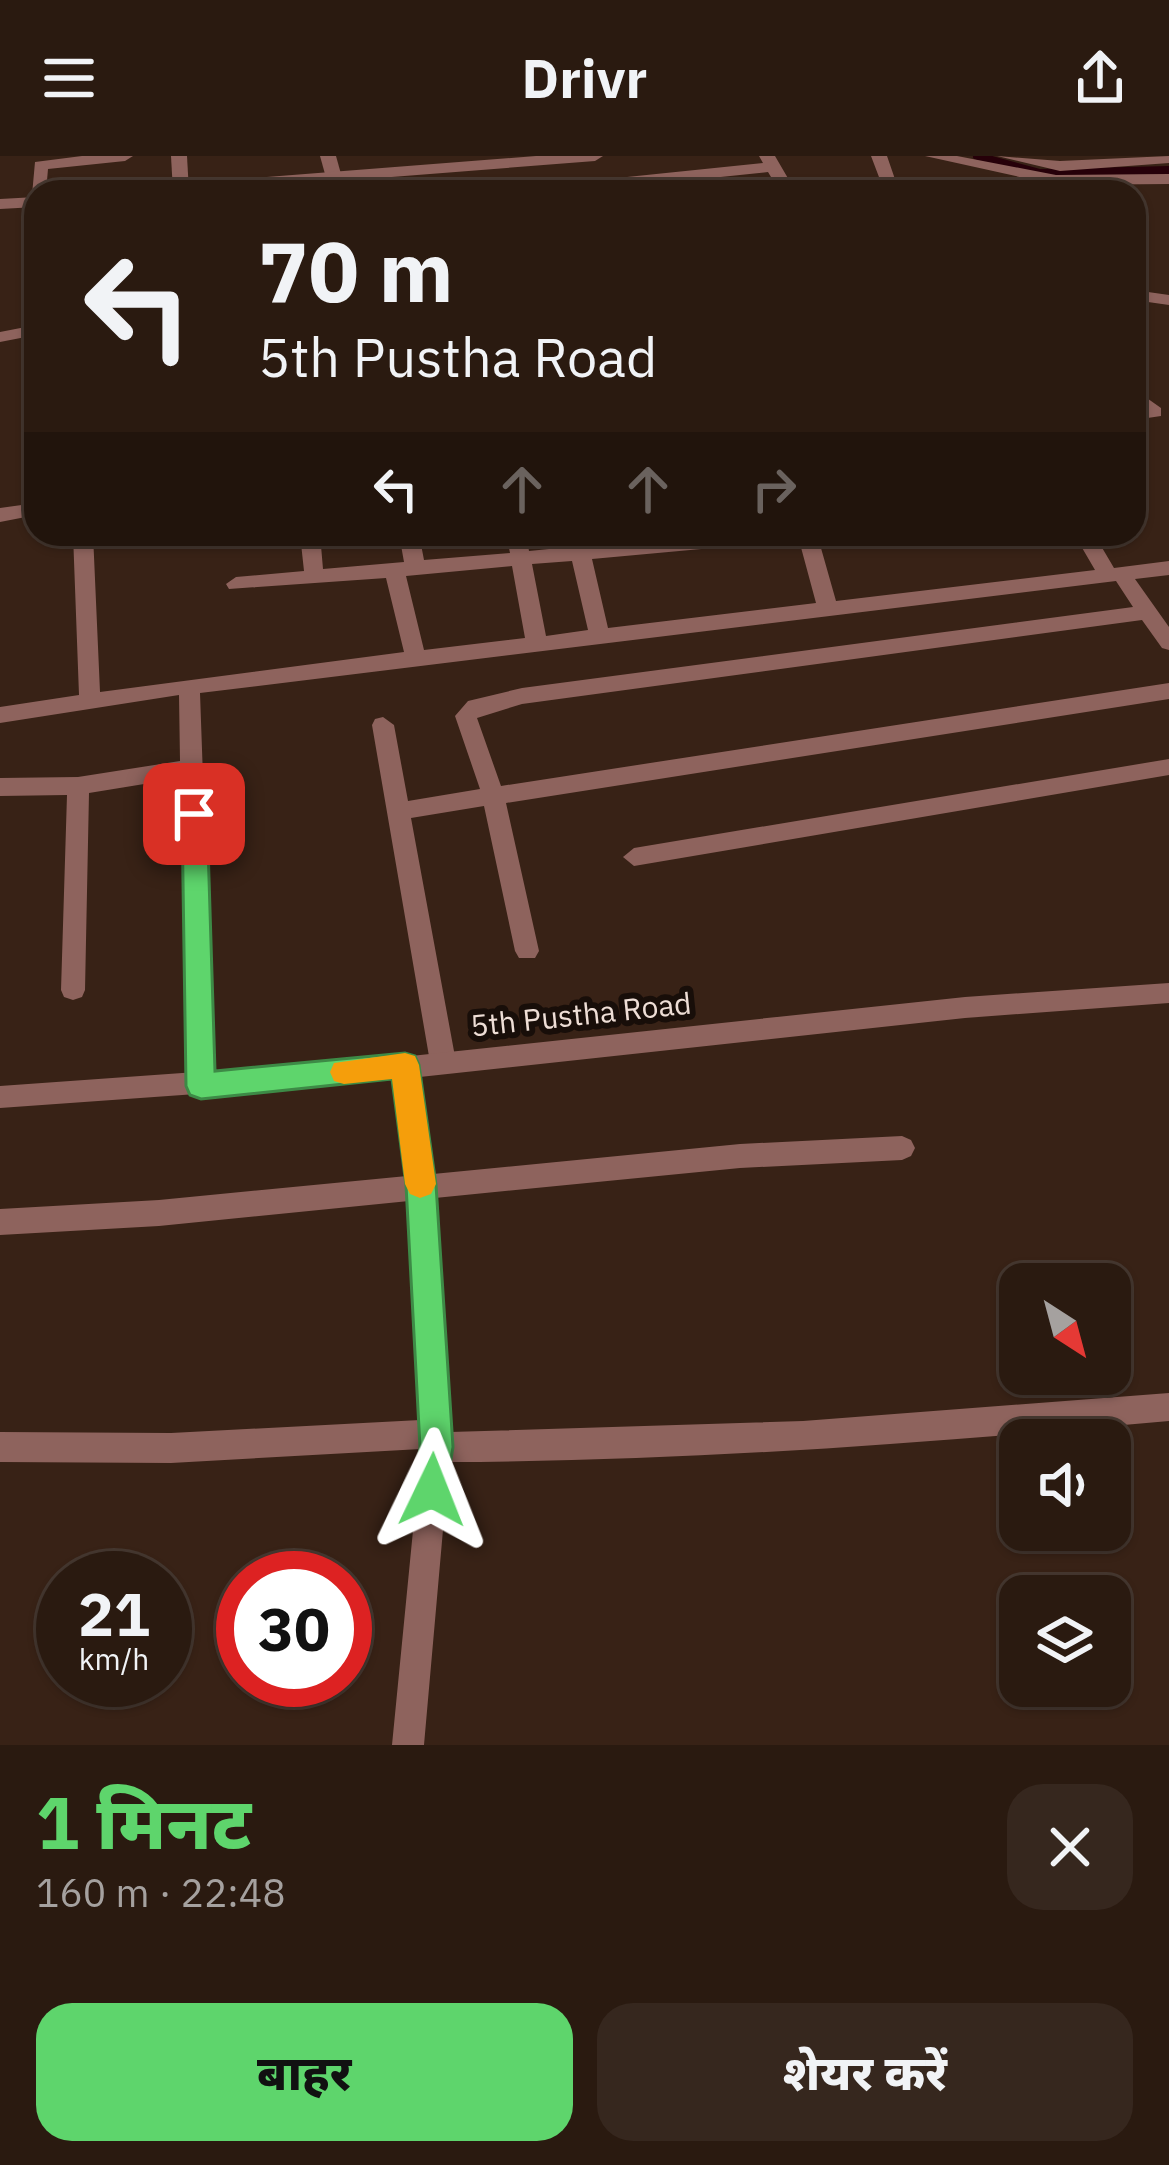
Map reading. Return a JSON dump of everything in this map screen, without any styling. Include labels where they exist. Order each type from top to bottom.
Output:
[{"type":"street","points":[[39,180],[41,165],[124,156]]},
{"type":"street","points":[[328,156],[334,180]]},
{"type":"street","points":[[295,180],[595,156]]},
{"type":"street","points":[[933,156],[1056,180],[1169,179]]},
{"type":"street","points":[[1005,156],[1060,166],[1169,158]]},
{"type":"street","points":[[633,180],[768,161]]},
{"type":"street","points":[[84,546],[90,701]]},
{"type":"street","points":[[311,546],[314,575]]},
{"type":"street","points":[[407,546],[404,567],[416,659]]},
{"type":"street","points":[[518,546],[537,645]]},
{"type":"street","points":[[236,584],[521,560],[575,546]]},
{"type":"street","points":[[579,546],[600,638]]},
{"type":"street","points":[[810,546],[828,610]]},
{"type":"street","points":[[1093,546],[1169,644]]},
{"type":"street","points":[[0,716],[189,686],[1169,568]]},
{"type":"street","points":[[527,951],[494,795],[466,716],[493,702],[1147,612]]},
{"type":"street","points":[[189,686],[201,1086]]},
{"type":"street","points":[[398,811],[1169,691]]},
{"type":"street","points":[[383,725],[443,1062]]},
{"type":"street","points":[[634,857],[1169,767]]},
{"type":"street","points":[[0,787],[78,786],[193,768]]},
{"type":"street","points":[[73,990],[78,786]]},
{"type":"street","name":"5th Pustha Road","points":[[0,1097],[201,1086],[1042,998],[1169,993]]},
{"type":"street","points":[[405,1065],[421,1185],[435,1440],[408,1745]]},
{"type":"street","points":[[0,1222],[159,1214],[740,1156],[902,1148]]},
{"type":"street","points":[[0,1447],[171,1448],[435,1440],[578,1448],[684,1439],[846,1436],[1169,1407]]},
{"type":"waterway","points":[[977,156],[1040,173],[1169,170]]},
{"type":"slow traffic","points":[[344,1072],[405,1065],[420,1184]]},
{"type":"route","points":[[194,814],[201,1086],[405,1065],[421,1185],[436,1447],[432,1490]]}]
